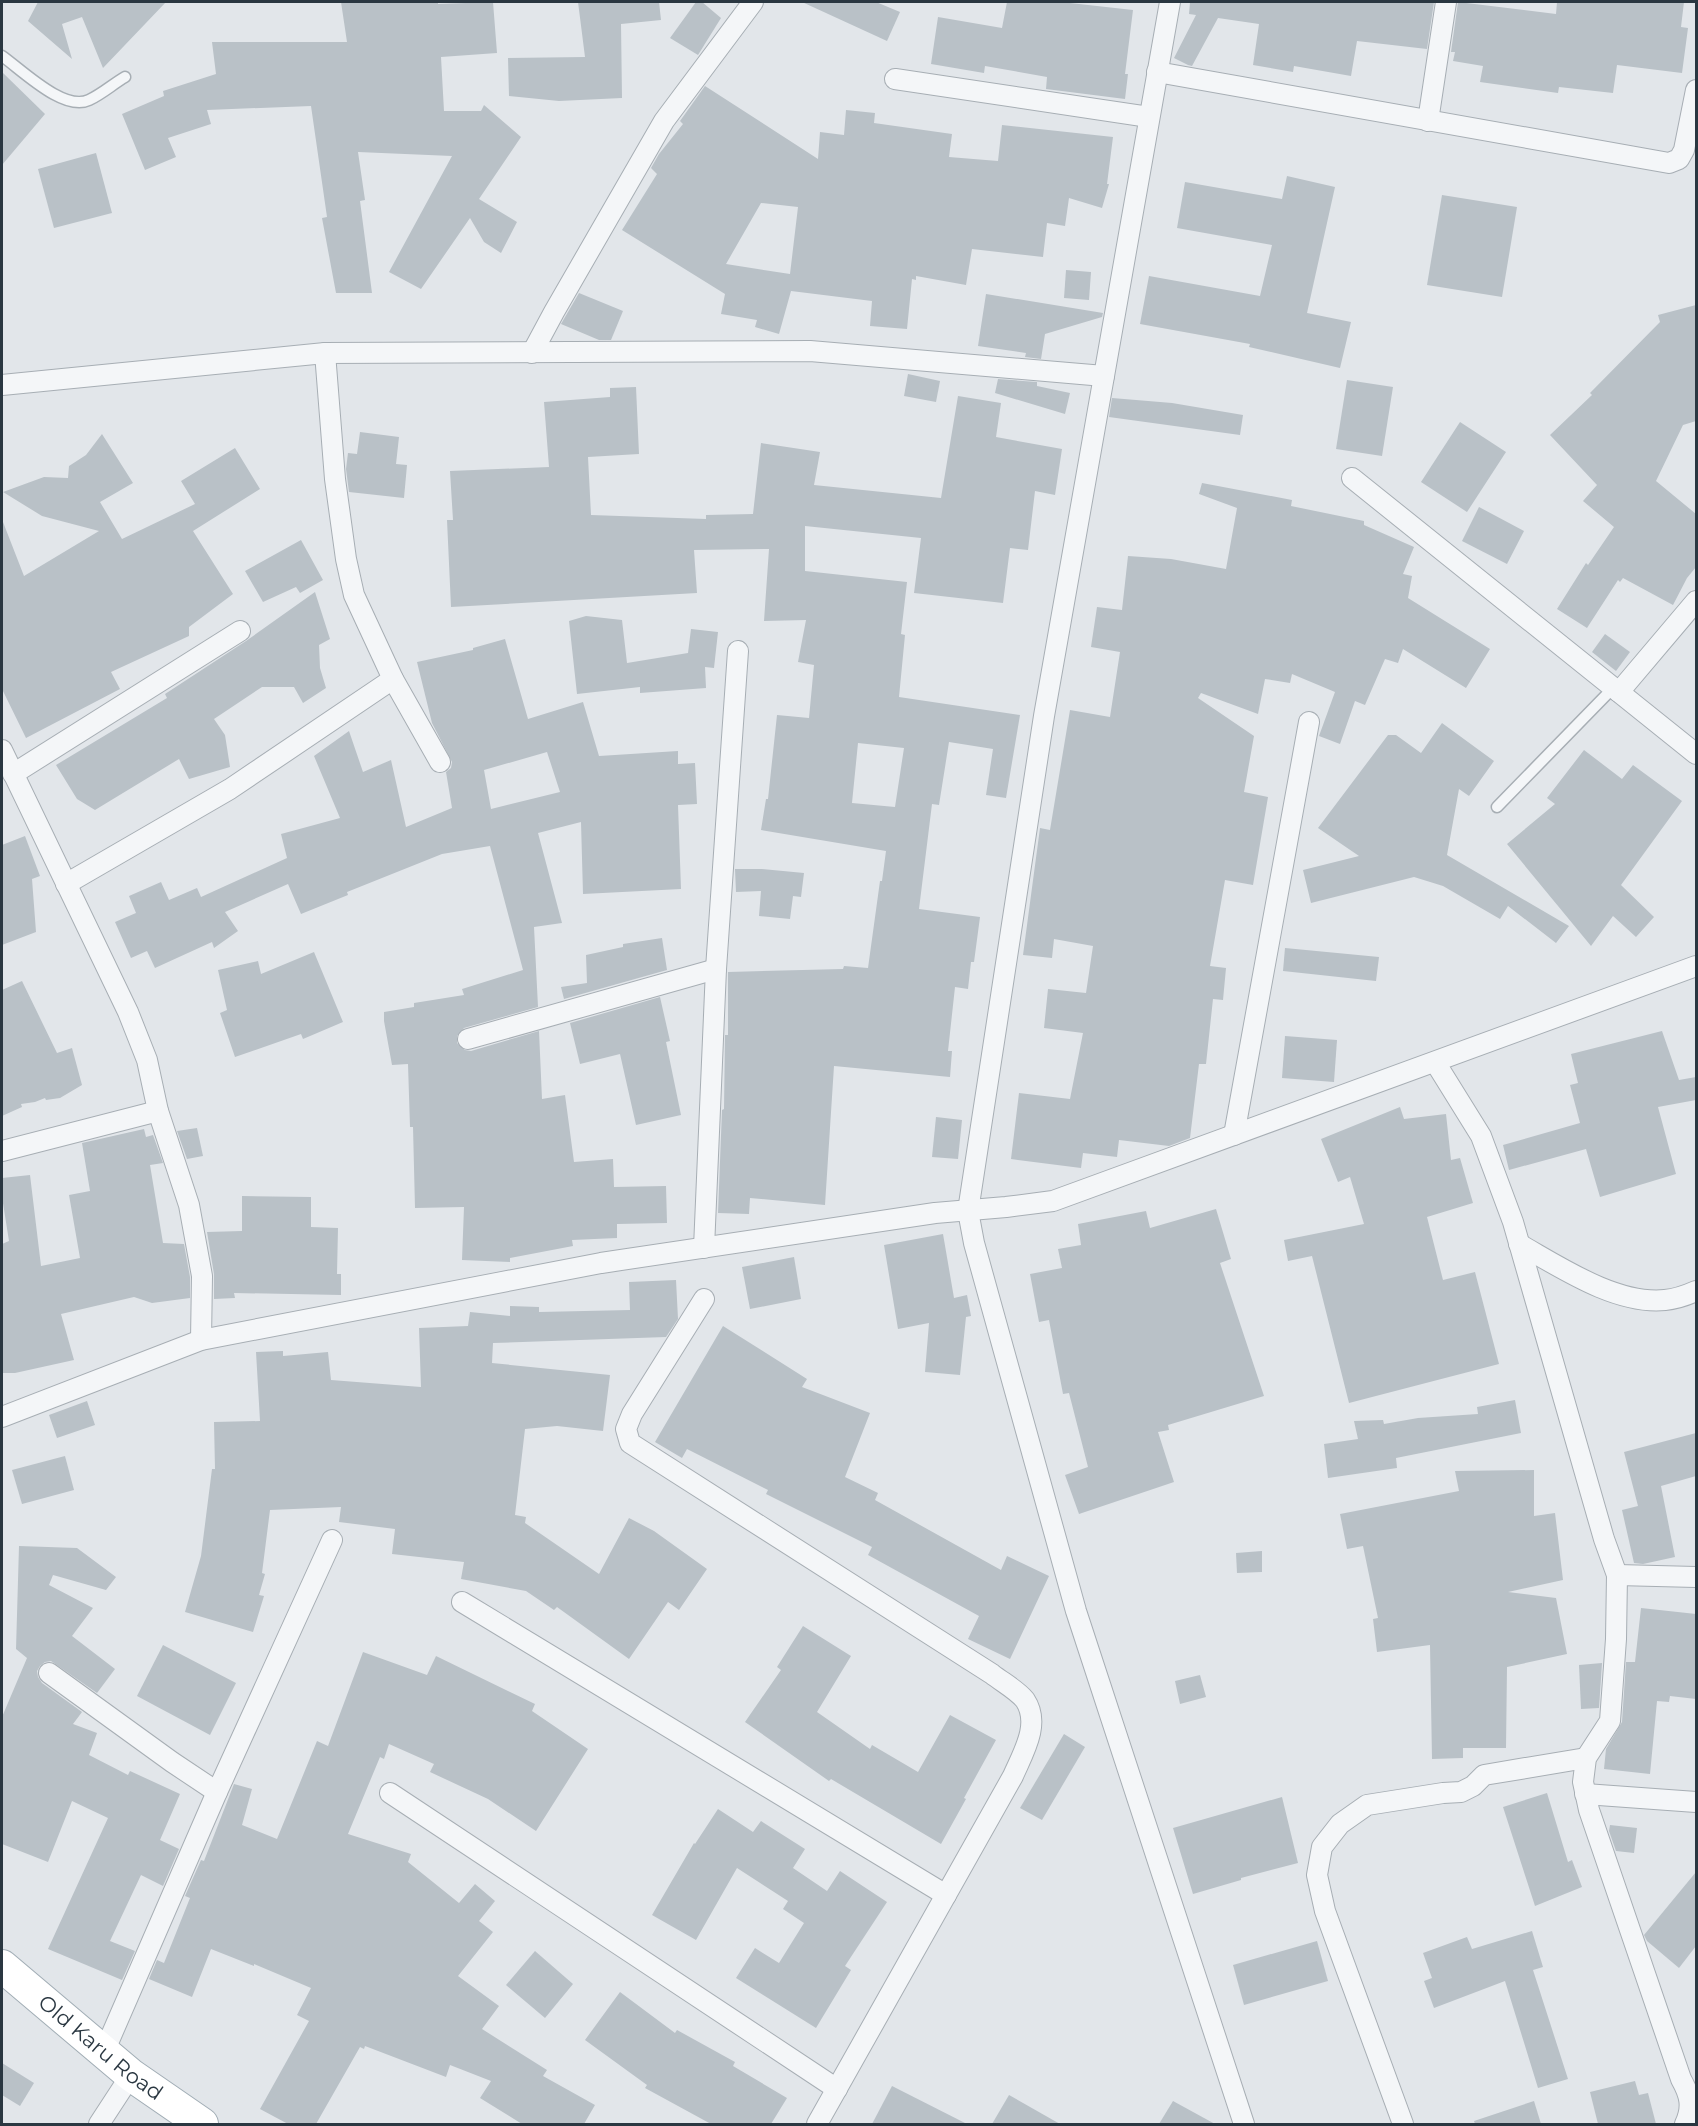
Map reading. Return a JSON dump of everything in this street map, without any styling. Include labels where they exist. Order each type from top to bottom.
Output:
[{"type":"main road","name":"Old Karu Road","points":[[4,1972],[131,2074],[202,2124]]},
{"type":"street","points":[[532,353],[664,122],[753,2]]},
{"type":"street","points":[[1170,2],[1044,716],[968,1211],[974,1243],[1076,1611],[1244,2124]]},
{"type":"street","points":[[1428,121],[1446,2]]},
{"type":"street","points":[[1157,72],[1669,163],[1688,158],[1688,139],[1696,90]]},
{"type":"street","points":[[895,79],[1149,117]]},
{"type":"street","points":[[2,385],[325,353],[810,351],[1104,376]]},
{"type":"street","points":[[325,353],[335,479],[346,559],[354,595],[393,679],[440,762]]},
{"type":"street","points":[[1352,478],[1696,754]]},
{"type":"street","points":[[1616,689],[1696,601]]},
{"type":"street","points":[[13,774],[240,631]]},
{"type":"street","points":[[704,1248],[716,969],[738,651]]},
{"type":"street","points":[[66,884],[230,789],[393,679]]},
{"type":"street","points":[[1234,1135],[1309,722]]},
{"type":"street","points":[[2,750],[129,1012],[147,1060],[158,1111],[189,1205],[202,1276],[201,1340]]},
{"type":"street","points":[[468,1039],[716,969]]},
{"type":"street","points":[[2,1417],[201,1340],[601,1263],[935,1213],[1053,1201],[1695,969]]},
{"type":"street","points":[[1435,1062],[1481,1136],[1513,1222],[1604,1539],[1617,1575],[1616,1639],[1610,1721],[1586,1758],[1583,1782],[1589,1810],[1677,2068],[1689,2094],[1689,2115],[1684,2124]]},
{"type":"street","points":[[2,1150],[158,1111]]},
{"type":"street","points":[[1519,1244],[1578,1276],[1625,1297],[1664,1300],[1696,1291]]},
{"type":"street","points":[[704,1299],[632,1414],[627,1429],[630,1443],[992,1674],[1024,1699],[1031,1713],[1031,1729],[1025,1750],[1013,1776],[817,2124]]},
{"type":"street","points":[[104,2052],[217,1792],[332,1540]]},
{"type":"street","points":[[1617,1575],[1696,1577]]},
{"type":"street","points":[[462,1602],[946,1895]]},
{"type":"street","points":[[49,1673],[217,1792]]},
{"type":"street","points":[[1403,2124],[1325,1911],[1317,1875],[1322,1847],[1340,1824],[1367,1806],[1461,1792],[1473,1786],[1484,1776],[1586,1758]]},
{"type":"street","points":[[390,1793],[837,2089]]},
{"type":"street","points":[[1586,1794],[1696,1802]]},
{"type":"street","points":[[99,2124],[131,2074]]},
{"type":"lane","points":[[2,56],[56,96],[74,103],[88,101],[125,77]]},
{"type":"lane","points":[[1497,807],[1616,689]]},
{"type":"building","points":[[38,2],[166,2],[103,68],[82,17],[62,24],[72,59],[28,21]]},
{"type":"building","points":[[341,2],[438,2],[438,4],[493,2],[497,53],[441,57],[444,111],[481,111],[484,105],[521,137],[479,199],[517,222],[501,253],[484,242],[470,218],[421,289],[389,272],[452,156],[358,152],[365,200],[360,201],[372,293],[336,293],[322,218],[327,217],[311,106],[207,110],[211,124],[168,138],[176,157],[145,170],[122,114],[164,96],[163,91],[216,74],[212,42],[347,42]]},
{"type":"building","points":[[578,2],[659,2],[661,20],[621,24],[622,98],[559,101],[509,96],[508,58],[585,57]]},
{"type":"building","points":[[696,2],[702,2],[721,18],[698,55],[670,38]]},
{"type":"building","points":[[802,2],[876,2],[900,12],[887,41]]},
{"type":"building","points":[[1007,2],[1061,2],[1133,10],[1125,74],[1128,74],[1125,99],[1046,89],[1047,77],[985,66],[984,73],[931,64],[938,17],[1002,28]]},
{"type":"building","points":[[1190,2],[1434,2],[1427,49],[1357,41],[1351,76],[1294,66],[1293,72],[1253,65],[1259,24],[1218,18],[1192,66],[1188,65],[1174,58],[1196,15],[1189,14]]},
{"type":"building","points":[[1458,2],[1556,14],[1557,2],[1684,2],[1681,27],[1688,28],[1682,73],[1617,65],[1613,93],[1559,87],[1558,93],[1480,82],[1483,66],[1453,61],[1455,52],[1451,52]]},
{"type":"building","points":[[2,72],[45,114],[2,165]]},
{"type":"building","points":[[705,86],[818,159],[820,132],[844,135],[846,110],[875,113],[874,123],[952,134],[949,157],[998,161],[1002,125],[1113,137],[1107,184],[1109,184],[1102,208],[1069,198],[1065,226],[1047,223],[1043,257],[972,249],[966,285],[916,276],[916,280],[912,279],[907,329],[870,326],[872,301],[791,291],[779,334],[755,327],[757,320],[721,314],[725,294],[622,230],[657,174],[651,168],[683,124],[680,121]],"holes":[[[761,203],[798,207],[790,274],[726,264]]]},
{"type":"building","points":[[96,153],[112,213],[54,228],[38,169]]},
{"type":"building","points":[[1287,176],[1335,187],[1307,313],[1351,322],[1340,368],[1249,347],[1250,344],[1140,324],[1149,276],[1260,296],[1272,245],[1177,228],[1185,182],[1282,199]]},
{"type":"building","points":[[1442,195],[1517,207],[1502,297],[1427,285]]},
{"type":"building","points":[[1066,270],[1091,272],[1089,300],[1064,298]]},
{"type":"building","points":[[579,293],[623,311],[611,340],[599,340],[561,324]]},
{"type":"building","points":[[986,294],[1103,313],[1102,317],[1045,334],[1041,359],[1025,357],[1026,353],[978,346]]},
{"type":"building","points":[[1696,305],[1696,421],[1683,425],[1656,481],[1696,514],[1696,567],[1687,578],[1673,605],[1623,578],[1620,582],[1618,580],[1587,628],[1557,609],[1586,563],[1588,565],[1614,527],[1583,501],[1597,485],[1550,435],[1592,395],[1590,393],[1660,322],[1658,315]]},
{"type":"building","points":[[908,374],[940,381],[936,402],[904,396]]},
{"type":"building","points":[[998,379],[1037,382],[1037,386],[1070,393],[1065,414],[995,393]]},
{"type":"building","points":[[1347,380],[1393,387],[1382,456],[1336,449]]},
{"type":"building","points":[[636,387],[639,454],[588,457],[591,515],[706,519],[706,515],[753,514],[761,443],[820,452],[814,485],[941,498],[958,396],[1001,403],[996,437],[1062,449],[1055,495],[1035,491],[1028,550],[1010,548],[1003,603],[914,593],[921,538],[805,526],[805,571],[907,582],[901,634],[905,635],[899,697],[1020,715],[1006,798],[986,795],[993,749],[949,742],[939,805],[932,804],[919,909],[980,917],[968,989],[955,987],[948,1051],[952,1051],[950,1077],[834,1066],[825,1205],[750,1198],[749,1214],[718,1213],[722,1110],[724,1109],[725,1035],[728,1035],[728,972],[843,969],[844,966],[868,968],[886,851],[761,830],[766,799],[768,799],[777,715],[809,718],[814,665],[798,662],[806,620],[764,621],[769,549],[694,550],[697,593],[451,607],[447,520],[453,520],[450,471],[549,467],[544,402],[610,397],[610,388]],"holes":[[[858,743],[904,748],[895,807],[852,803]]]},
{"type":"building","points":[[1112,398],[1172,403],[1243,415],[1240,435],[1109,417]]},
{"type":"building","points":[[1460,422],[1506,452],[1467,512],[1421,482]]},
{"type":"building","points":[[360,432],[399,437],[396,464],[407,465],[404,498],[349,492],[346,469],[348,453],[357,454]]},
{"type":"building","points":[[102,434],[133,483],[100,502],[122,539],[195,504],[181,481],[235,448],[260,489],[193,531],[233,594],[189,627],[189,636],[111,672],[120,689],[26,738],[2,689],[2,522],[24,576],[99,531],[42,516],[3,492],[44,477],[68,478],[69,466],[86,455]]},
{"type":"building","points":[[1202,483],[1292,500],[1291,506],[1364,521],[1364,525],[1414,547],[1403,574],[1412,576],[1408,598],[1490,649],[1466,688],[1403,649],[1398,663],[1385,659],[1365,705],[1355,701],[1340,744],[1319,736],[1335,692],[1292,674],[1290,683],[1265,679],[1258,714],[1201,693],[1198,698],[1254,736],[1244,792],[1268,797],[1253,885],[1225,880],[1210,966],[1226,968],[1223,1000],[1213,999],[1206,1064],[1199,1064],[1190,1138],[1169,1146],[1119,1140],[1117,1157],[1083,1153],[1081,1168],[1011,1159],[1019,1093],[1070,1099],[1083,1033],[1044,1028],[1048,989],[1086,993],[1093,946],[1054,939],[1052,958],[1023,955],[1040,828],[1050,830],[1070,710],[1110,717],[1120,652],[1091,647],[1097,607],[1122,610],[1128,556],[1171,559],[1226,569],[1237,508],[1199,494]]},
{"type":"building","points":[[1479,507],[1524,531],[1507,564],[1462,541]]},
{"type":"building","points":[[301,540],[323,580],[300,593],[296,587],[263,602],[245,571]]},
{"type":"building","points":[[315,592],[330,639],[319,645],[320,668],[326,688],[303,703],[294,687],[262,687],[214,719],[225,735],[230,767],[189,779],[179,759],[95,810],[77,799],[56,765],[167,698],[165,694]]},
{"type":"building","points":[[586,616],[622,620],[627,663],[688,653],[691,629],[718,632],[714,668],[705,667],[706,688],[640,693],[640,687],[577,694],[569,621]]},
{"type":"building","points":[[1605,634],[1630,652],[1616,671],[1592,652]]},
{"type":"building","points":[[505,639],[528,719],[583,702],[599,756],[678,751],[678,764],[695,763],[697,804],[678,805],[681,889],[583,894],[581,822],[538,833],[562,923],[534,927],[538,1007],[464,1028],[457,1036],[457,1043],[465,1050],[471,1051],[539,1031],[542,1099],[565,1095],[574,1162],[613,1159],[614,1187],[666,1186],[667,1223],[617,1224],[617,1238],[572,1240],[573,1246],[510,1258],[510,1262],[462,1260],[464,1207],[415,1208],[413,1127],[410,1127],[408,1064],[392,1065],[384,1021],[384,1012],[414,1007],[414,1003],[464,995],[462,989],[523,970],[490,846],[442,854],[347,892],[348,895],[301,914],[288,884],[225,912],[238,931],[214,948],[212,942],[155,968],[147,951],[131,958],[115,922],[136,913],[129,896],[161,882],[169,900],[197,888],[201,897],[287,858],[281,834],[340,818],[314,756],[349,731],[363,772],[391,760],[406,827],[452,808],[446,772],[451,768],[452,762],[432,723],[417,662],[473,650],[473,648]],"holes":[[[547,752],[560,792],[491,809],[484,770]]]},
{"type":"building","points":[[1442,723],[1494,761],[1469,796],[1459,789],[1447,855],[1569,926],[1556,943],[1508,906],[1500,919],[1443,886],[1414,877],[1311,903],[1303,870],[1359,856],[1318,828],[1388,735],[1396,735],[1421,753]]},
{"type":"building","points":[[1584,750],[1622,779],[1633,765],[1682,801],[1621,885],[1654,917],[1636,937],[1613,916],[1591,946],[1507,844],[1555,804],[1547,798]]},
{"type":"building","points":[[25,836],[40,876],[32,879],[36,932],[2,945],[2,845]]},
{"type":"building","points":[[735,869],[804,873],[801,897],[793,896],[790,919],[759,916],[761,891],[736,892]]},
{"type":"building","points":[[662,938],[667,970],[564,999],[561,987],[587,983],[586,955],[623,947],[623,944]]},
{"type":"building","points":[[1285,948],[1379,957],[1376,981],[1283,971]]},
{"type":"building","points":[[314,952],[343,1022],[303,1039],[301,1034],[235,1057],[220,1013],[227,1010],[218,970],[258,961],[261,974]]},
{"type":"building","points":[[22,981],[57,1053],[72,1048],[82,1085],[60,1098],[46,1100],[45,1098],[21,1104],[22,1107],[2,1116],[2,990]]},
{"type":"building","points":[[660,997],[670,1041],[666,1042],[681,1115],[636,1125],[620,1054],[580,1064],[570,1023]]},
{"type":"building","points":[[1662,1031],[1679,1080],[1696,1077],[1696,1100],[1658,1107],[1676,1174],[1600,1197],[1586,1149],[1509,1170],[1503,1145],[1580,1123],[1570,1085],[1578,1083],[1571,1054]]},
{"type":"building","points":[[1285,1036],[1337,1040],[1334,1082],[1282,1078]]},
{"type":"building","points":[[1400,1107],[1404,1119],[1446,1114],[1451,1160],[1460,1158],[1473,1203],[1427,1217],[1443,1280],[1475,1272],[1499,1364],[1349,1403],[1312,1256],[1288,1261],[1284,1240],[1364,1224],[1350,1177],[1338,1182],[1321,1139]]},
{"type":"building","points":[[936,1117],[962,1120],[958,1159],[932,1157]]},
{"type":"building","points":[[197,1128],[203,1156],[187,1159],[177,1131]]},
{"type":"building","points":[[144,1129],[146,1137],[153,1135],[163,1163],[150,1165],[163,1243],[184,1244],[190,1277],[190,1298],[152,1303],[134,1297],[61,1314],[74,1360],[15,1373],[2,1373],[2,1244],[9,1241],[2,1197],[2,1178],[30,1175],[41,1266],[80,1258],[69,1195],[90,1191],[82,1143]]},
{"type":"building","points":[[242,1196],[311,1197],[311,1227],[338,1228],[337,1274],[341,1274],[341,1295],[234,1293],[235,1298],[214,1299],[214,1274],[207,1232],[242,1231]]},
{"type":"building","points":[[1216,1209],[1231,1259],[1220,1263],[1264,1396],[1168,1425],[1169,1430],[1158,1432],[1174,1482],[1079,1514],[1065,1475],[1088,1467],[1069,1393],[1063,1394],[1049,1320],[1039,1322],[1030,1274],[1062,1268],[1058,1249],[1081,1245],[1078,1224],[1146,1211],[1150,1228]]},
{"type":"building","points":[[943,1234],[954,1298],[967,1295],[971,1316],[966,1317],[960,1375],[925,1372],[929,1323],[898,1329],[884,1245]]},
{"type":"building","points":[[794,1257],[801,1299],[750,1309],[742,1267]]},
{"type":"building","points":[[676,1280],[678,1319],[666,1337],[493,1343],[492,1363],[610,1375],[603,1431],[557,1426],[525,1429],[515,1515],[526,1517],[525,1523],[599,1574],[629,1518],[654,1531],[707,1569],[679,1610],[668,1602],[629,1659],[557,1607],[554,1610],[526,1591],[461,1579],[464,1562],[392,1554],[395,1529],[339,1522],[341,1507],[270,1510],[262,1573],[265,1574],[259,1595],[264,1596],[253,1632],[185,1612],[201,1556],[212,1469],[215,1469],[214,1422],[260,1421],[256,1352],[283,1351],[283,1356],[328,1352],[331,1380],[421,1387],[419,1328],[468,1326],[470,1312],[510,1316],[510,1306],[539,1307],[539,1312],[630,1310],[629,1282]]},
{"type":"building","points":[[723,1326],[807,1379],[802,1387],[870,1413],[845,1477],[878,1493],[875,1500],[1001,1570],[1007,1556],[1049,1576],[1010,1659],[968,1639],[979,1616],[868,1555],[872,1547],[766,1494],[768,1490],[687,1449],[682,1458],[655,1442]]},
{"type":"building","points":[[1515,1400],[1521,1433],[1396,1458],[1397,1468],[1328,1478],[1324,1444],[1358,1439],[1354,1421],[1383,1420],[1384,1424],[1418,1418],[1478,1414],[1477,1407]]},
{"type":"building","points":[[87,1401],[95,1425],[57,1438],[49,1415]]},
{"type":"building","points":[[1696,1433],[1696,1476],[1661,1486],[1675,1557],[1643,1564],[1634,1563],[1622,1510],[1638,1506],[1624,1452]]},
{"type":"building","points":[[65,1456],[74,1490],[22,1504],[12,1470]]},
{"type":"building","points":[[1534,1470],[1534,1516],[1555,1513],[1563,1580],[1508,1592],[1556,1598],[1567,1654],[1507,1667],[1506,1748],[1463,1748],[1463,1758],[1432,1759],[1430,1645],[1377,1652],[1373,1619],[1378,1618],[1363,1546],[1347,1549],[1340,1514],[1459,1491],[1455,1471]]},
{"type":"building","points":[[19,1546],[77,1548],[116,1577],[106,1590],[53,1575],[49,1585],[93,1608],[72,1636],[115,1669],[97,1693],[51,1661],[40,1666],[37,1671],[38,1677],[42,1683],[82,1712],[73,1724],[97,1733],[89,1755],[128,1775],[130,1771],[180,1794],[160,1840],[179,1849],[163,1886],[141,1875],[110,1941],[135,1951],[122,1980],[48,1949],[108,1818],[72,1801],[48,1862],[2,1844],[2,1717],[27,1658],[16,1649]]},
{"type":"building","points":[[1262,1551],[1262,1572],[1237,1573],[1236,1553]]},
{"type":"building","points":[[1641,1608],[1696,1614],[1696,1699],[1670,1696],[1669,1702],[1657,1701],[1650,1774],[1604,1769],[1606,1749],[1622,1722],[1626,1662],[1635,1662]]},
{"type":"building","points":[[803,1626],[851,1656],[817,1712],[870,1749],[872,1745],[918,1772],[950,1715],[996,1740],[941,1844],[831,1779],[829,1781],[745,1722],[781,1670],[777,1667]]},
{"type":"building","points":[[163,1645],[236,1683],[210,1735],[137,1696]]},
{"type":"building","points":[[363,1652],[427,1675],[436,1656],[535,1704],[532,1711],[588,1749],[536,1831],[488,1799],[430,1772],[434,1764],[389,1744],[384,1759],[380,1757],[348,1834],[411,1854],[408,1862],[459,1903],[475,1884],[495,1901],[479,1921],[493,1932],[458,1976],[499,2006],[482,2029],[547,2070],[543,2076],[595,2105],[584,2124],[522,2124],[480,2098],[491,2081],[450,2065],[446,2077],[365,2046],[364,2049],[360,2047],[316,2124],[288,2124],[260,2109],[309,2021],[297,2015],[311,1988],[211,1949],[192,1997],[149,1979],[157,1960],[164,1963],[190,1898],[185,1896],[201,1860],[204,1861],[234,1784],[252,1789],[242,1825],[277,1839],[317,1741],[328,1746]]},
{"type":"building","points":[[1602,1663],[1599,1708],[1581,1709],[1579,1665]]},
{"type":"building","points":[[1200,1675],[1206,1697],[1180,1704],[1175,1681]]},
{"type":"building","points":[[1064,1734],[1085,1747],[1042,1820],[1020,1808]]},
{"type":"building","points":[[1547,1793],[1568,1862],[1572,1860],[1582,1887],[1535,1906],[1503,1807]]},
{"type":"building","points":[[1282,1797],[1298,1863],[1193,1894],[1173,1828]]},
{"type":"building","points":[[718,1809],[753,1832],[761,1821],[805,1849],[793,1868],[827,1891],[840,1871],[887,1902],[845,1966],[851,1970],[816,2028],[736,1978],[755,1948],[779,1963],[804,1923],[783,1909],[788,1901],[737,1868],[696,1940],[652,1915],[694,1843]]},
{"type":"building","points":[[1610,1825],[1637,1828],[1634,1853],[1616,1851],[1609,1831]]},
{"type":"building","points":[[1696,1872],[1696,1946],[1679,1968],[1647,1941],[1644,1935]]},
{"type":"building","points":[[1532,1931],[1543,1967],[1533,1970],[1568,2079],[1538,2088],[1505,1981],[1434,2008],[1424,1981],[1432,1978],[1423,1953],[1467,1937],[1472,1949]]},
{"type":"building","points":[[1317,1941],[1328,1981],[1244,2005],[1233,1965]]},
{"type":"building","points":[[535,1951],[573,1984],[545,2018],[506,1985]]},
{"type":"building","points":[[620,1992],[675,2033],[677,2030],[735,2062],[733,2066],[787,2098],[771,2124],[711,2124],[645,2088],[647,2085],[585,2040]]},
{"type":"building","points":[[2,2063],[34,2083],[20,2106],[2,2095]]},
{"type":"building","points":[[1635,2081],[1639,2095],[1648,2093],[1656,2124],[1598,2124],[1590,2092]]},
{"type":"building","points":[[892,2086],[967,2124],[872,2124]]},
{"type":"building","points":[[1009,2095],[1060,2124],[992,2124]]},
{"type":"building","points":[[1173,2101],[1215,2124],[1159,2124]]},
{"type":"building","points":[[1534,2101],[1541,2124],[1475,2124],[1474,2121]]}]
